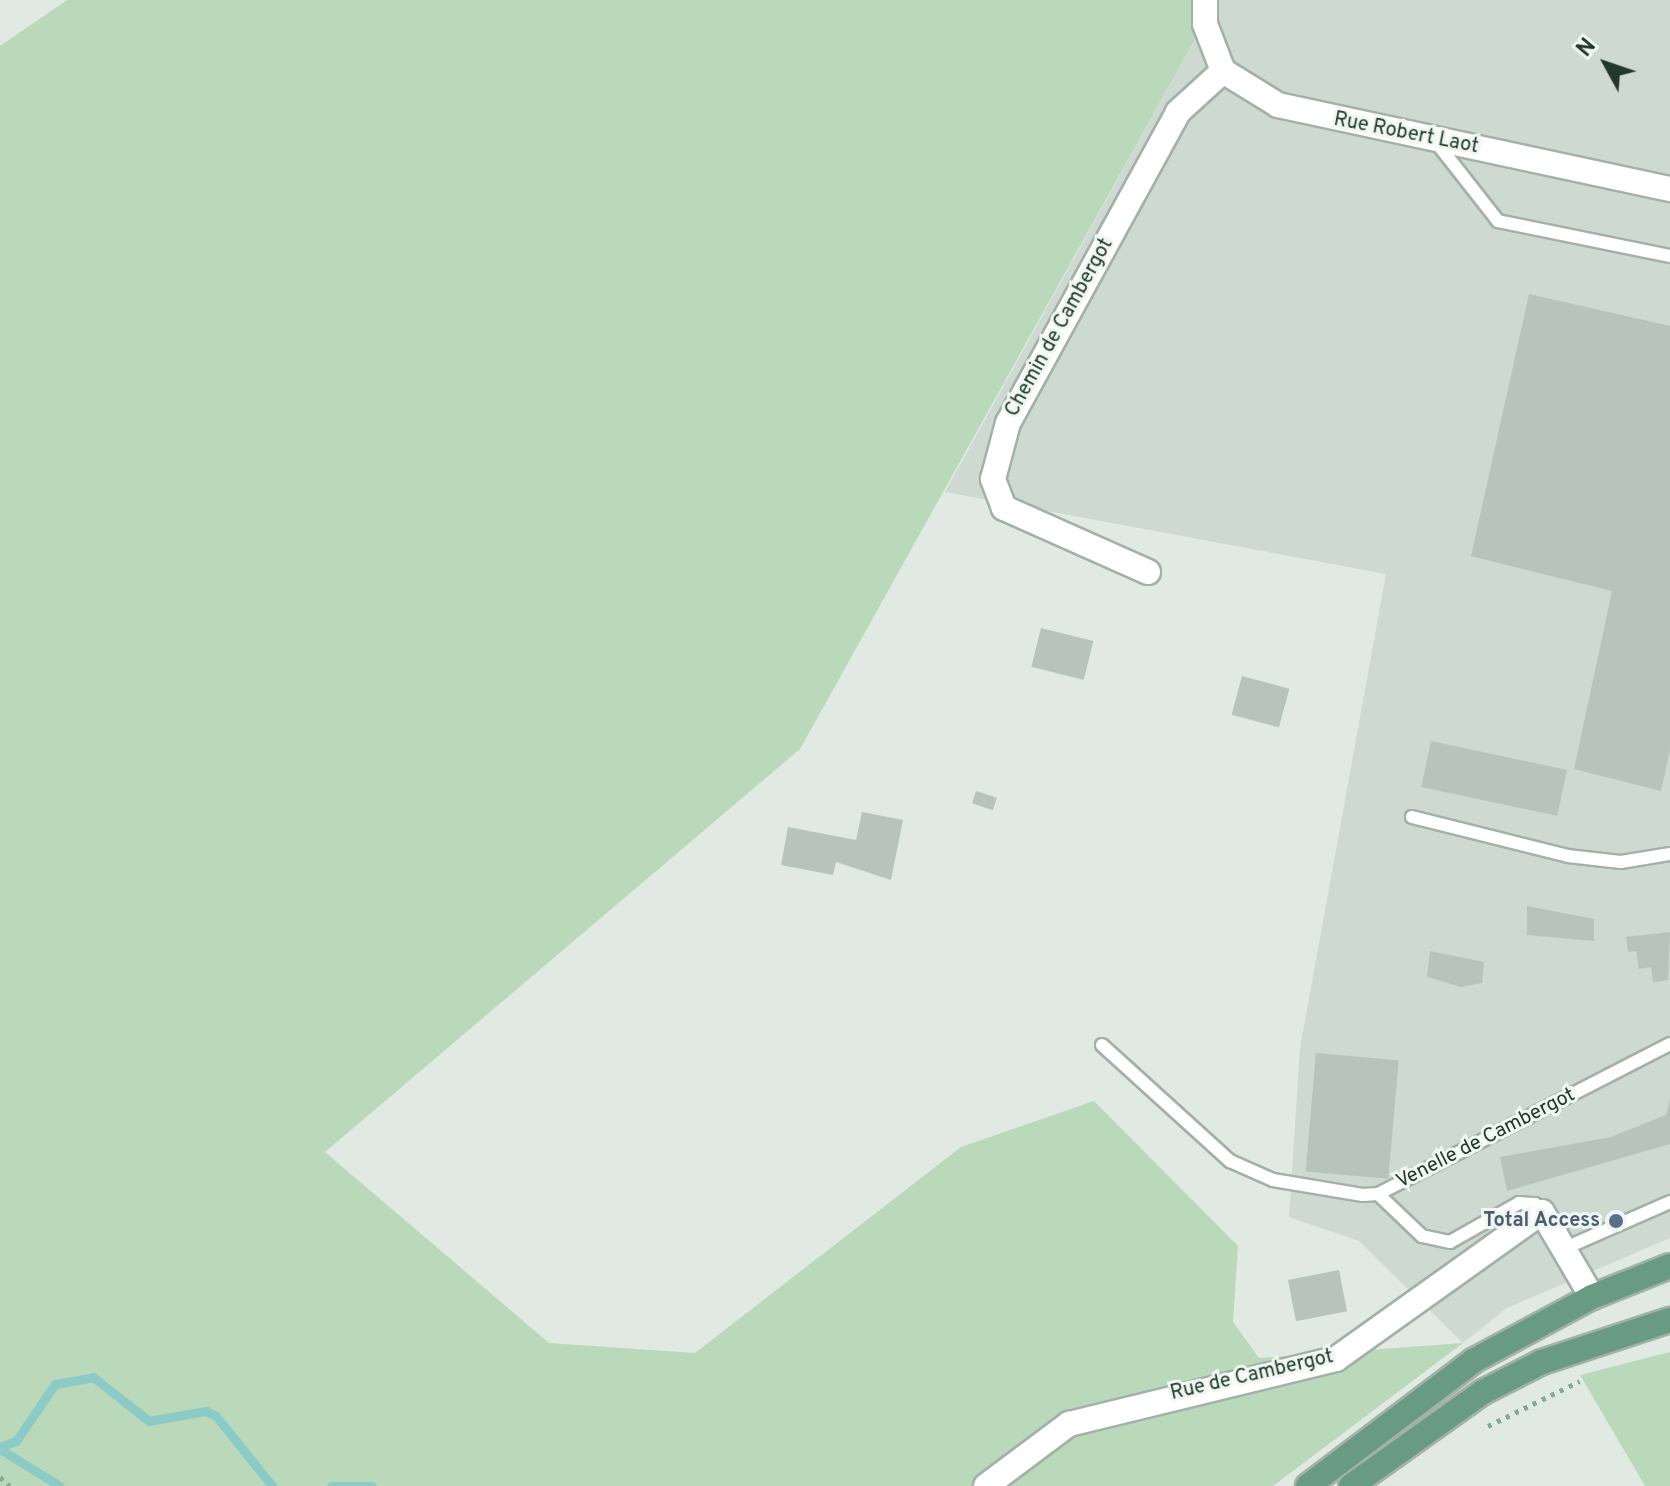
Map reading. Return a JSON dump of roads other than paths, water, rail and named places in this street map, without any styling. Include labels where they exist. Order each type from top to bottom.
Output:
[{"type":"main road","points":[[1308,1486],[1473,1361],[1592,1297],[1670,1266]]},
{"type":"main road","points":[[1351,1486],[1483,1392],[1542,1362],[1670,1320]]},
{"type":"street","points":[[1205,0],[1205,24],[1223,71]]},
{"type":"street","name":"Rue Robert Laot","points":[[1223,71],[1278,105],[1670,189]]},
{"type":"street","name":"Chemin de Cambergot","points":[[1148,572],[1004,508],[993,479],[1008,423],[1178,112],[1223,71]]},
{"type":"street","points":[[1542,1212],[1592,1297]]},
{"type":"street","name":"Rue de Cambergot","points":[[986,1486],[1069,1424],[1336,1359],[1542,1212]]},
{"type":"lane","points":[[1434,140],[1498,221],[1670,256]]},
{"type":"lane","points":[[1412,817],[1568,856],[1621,862],[1670,854]]},
{"type":"lane","name":"Venelle de Cambergot","points":[[1102,1045],[1230,1161],[1321,1192],[1378,1194],[1670,1044]]},
{"type":"lane","points":[[1378,1194],[1422,1236],[1450,1242],[1519,1203],[1542,1212]]},
{"type":"lane","points":[[1563,1249],[1670,1202]]},
{"type":"waterway","points":[[0,1447],[16,1441],[55,1384],[93,1377],[149,1421],[206,1411],[216,1416],[272,1486]]},
{"type":"waterway","points":[[0,1449],[60,1486]]},
{"type":"waterway","points":[[331,1486],[372,1486]]},
{"type":"place","name":"Total Access","points":[[1616,1221]]}]
